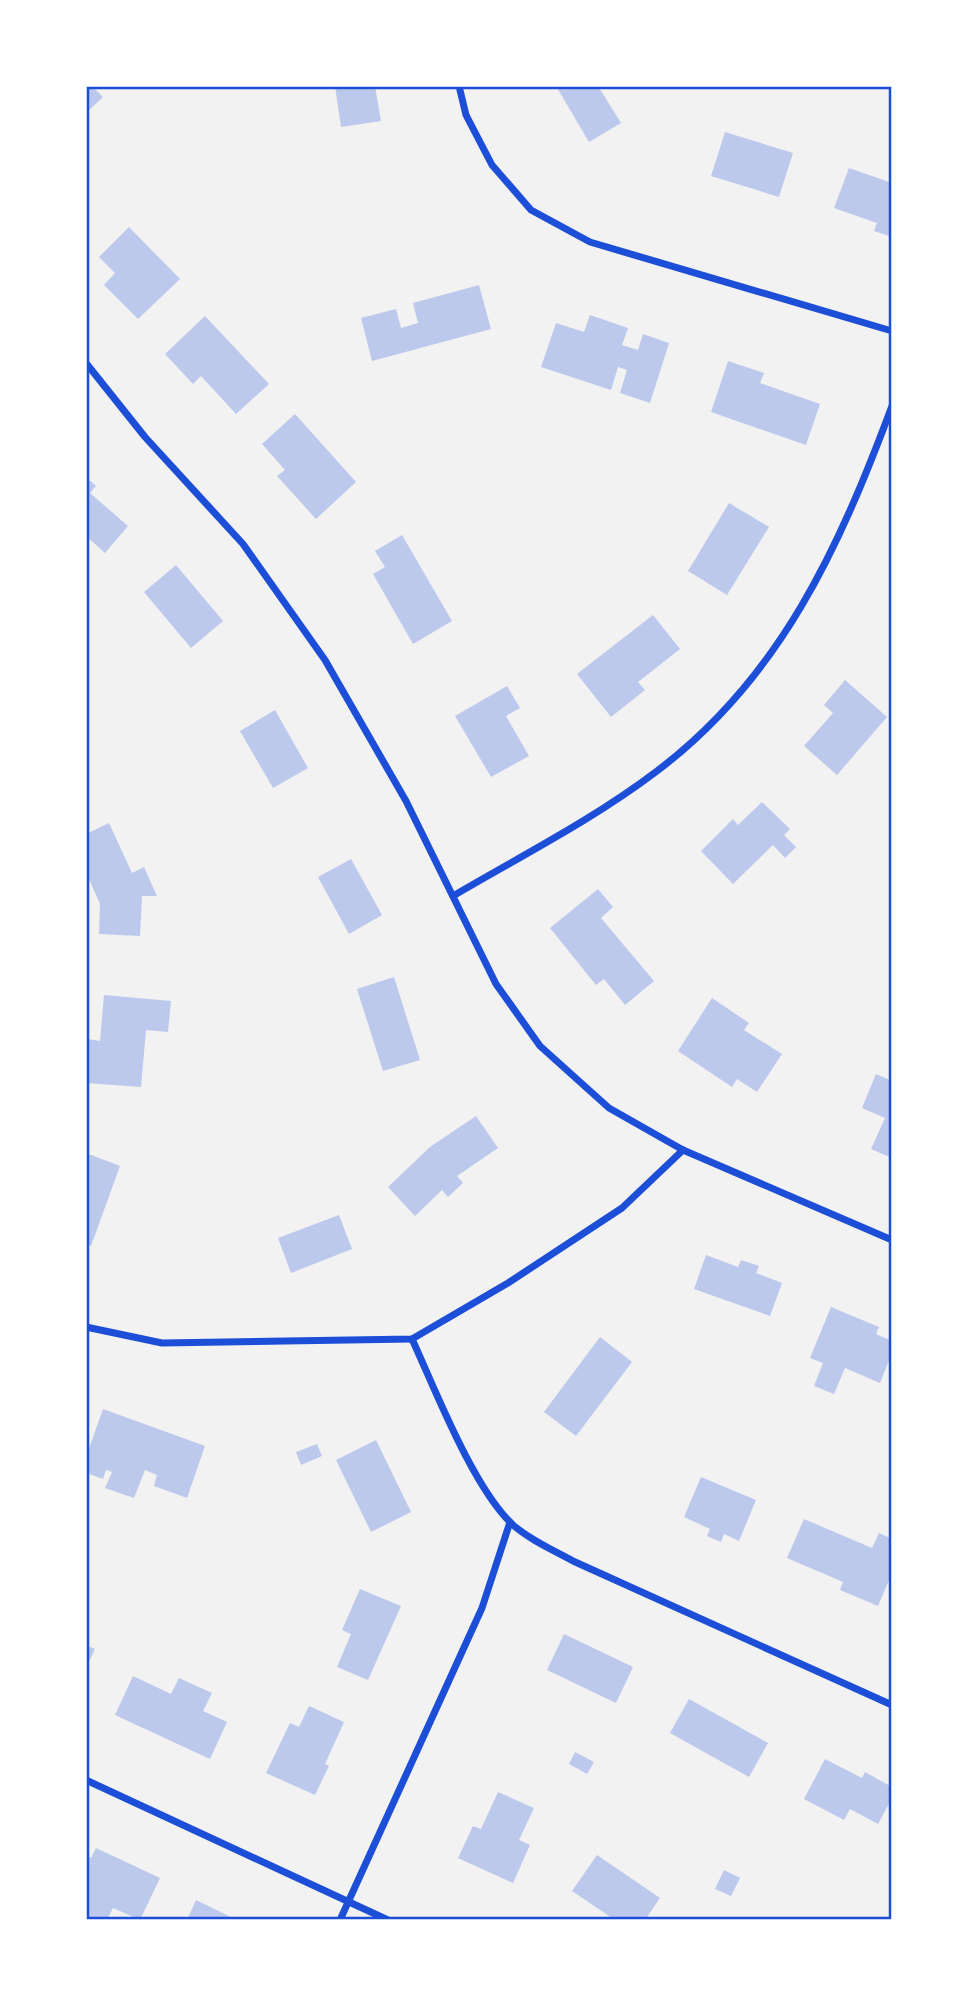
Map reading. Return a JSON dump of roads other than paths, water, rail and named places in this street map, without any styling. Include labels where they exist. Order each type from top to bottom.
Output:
[{"type":"street","points":[[458,86],[466,115],[492,165],[531,210],[590,242],[892,331]]},
{"type":"street","points":[[86,362],[145,437],[243,544],[325,660],[406,801],[496,984],[540,1046],[609,1108],[683,1150],[892,1240]]},
{"type":"street","points":[[453,896],[617,799],[674,757],[727,708],[785,634],[812,592],[854,507],[892,406]]},
{"type":"street","points":[[86,1327],[162,1343],[412,1339],[508,1283],[622,1208],[683,1150]]},
{"type":"street","points":[[412,1339],[464,1450],[510,1522],[524,1534],[573,1561],[892,1705]]},
{"type":"street","points":[[340,1920],[482,1608],[510,1522]]},
{"type":"street","points":[[86,1780],[388,1920]]}]
